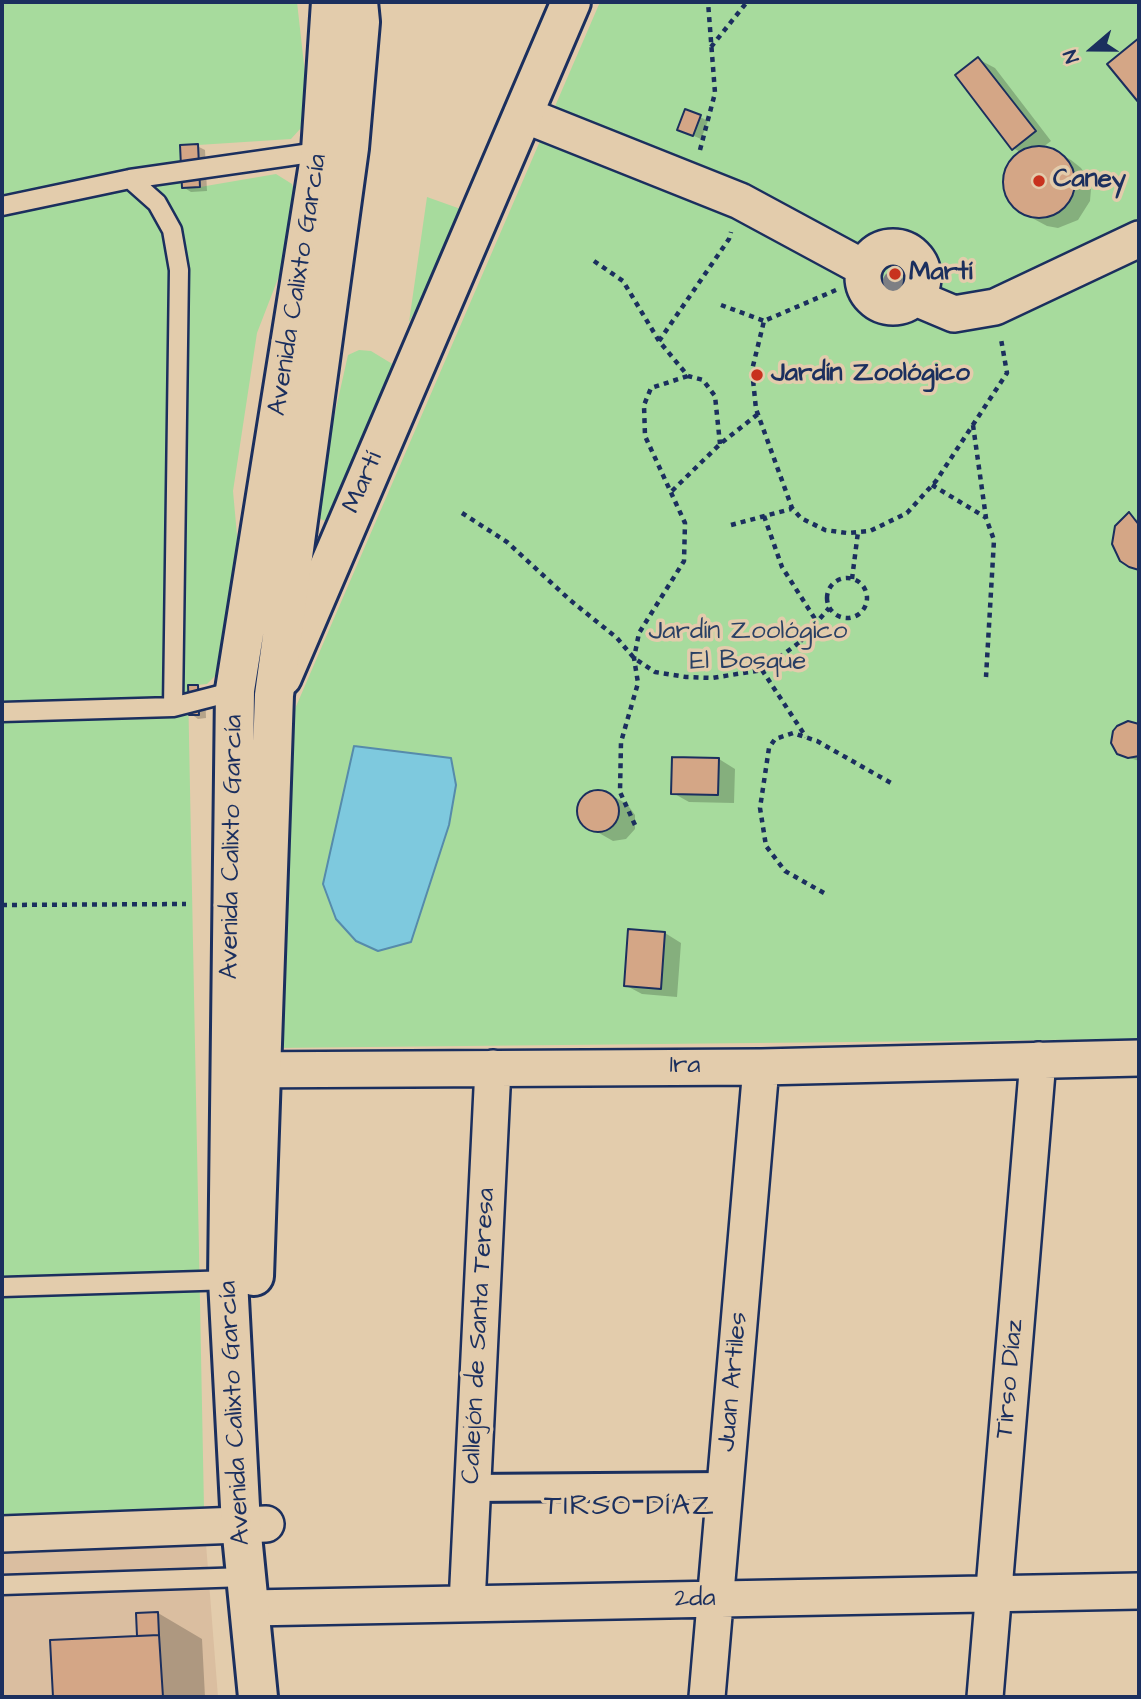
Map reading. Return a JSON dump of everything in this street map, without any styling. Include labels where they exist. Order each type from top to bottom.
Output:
[{"type":"main road","name":"Avenida Calixto García","points":[[258,1697],[257,1598],[241,1280],[246,1070],[274,695],[335,150],[331,2]]},
{"type":"main road","name":"Avenida Calixto García","points":[[246,1070],[235,690],[360,22],[358,2]]},
{"type":"main road","name":"Martí","points":[[274,695],[571,2]]},
{"type":"main road","name":"Avenida Calixto García","points":[[257,1598],[282,1697]]},
{"type":"street","points":[[522,114],[740,201],[864,273],[871,298],[879,304],[898,307],[908,304],[916,298],[924,279],[919,261],[904,248],[885,248],[876,252],[864,273]]},
{"type":"street","points":[[916,298],[954,314],[995,307],[1139,239]]},
{"type":"street","name":"1ra","points":[[246,1070],[761,1067],[1139,1058]]},
{"type":"street","name":"Tirso Díaz","points":[[985,1697],[1038,1060]]},
{"type":"street","name":"Juan Artiles","points":[[707,1697],[761,1067]]},
{"type":"street","name":"Callejón de Santa Teresa","points":[[467,1604],[493,1069]]},
{"type":"street","points":[[472,1488],[724,1486]]},
{"type":"street","points":[[2,1534],[253,1524]]},
{"type":"street","name":"2da","points":[[257,1598],[467,1604],[1139,1591]]},
{"type":"lane","points":[[2,206],[130,179],[335,150]]},
{"type":"lane","points":[[130,179],[157,204],[172,230],[179,270],[173,707]]},
{"type":"lane","points":[[2,712],[173,707],[235,690],[274,695]]},
{"type":"lane","points":[[2,1287],[241,1280]]},
{"type":"lane","points":[[2,1585],[257,1598]]},
{"type":"path","points":[[692,182],[715,93],[708,2]]},
{"type":"path","points":[[710,48],[747,2]]},
{"type":"path","points":[[659,341],[729,239],[740,201]]},
{"type":"path","points":[[594,261],[623,281],[659,341],[688,376]]},
{"type":"path","points":[[721,304],[764,321],[864,273]]},
{"type":"path","points":[[764,321],[752,370],[758,414],[792,509],[801,518],[825,530],[847,533],[870,531],[907,513],[932,485],[973,425],[1007,373],[995,307]]},
{"type":"path","points":[[635,825],[620,792],[621,742],[638,683],[634,658],[639,633],[684,561],[685,523],[645,436],[644,405],[651,388],[688,376],[703,380],[715,396],[720,444]]},
{"type":"path","points":[[671,491],[720,444],[758,414]]},
{"type":"path","points":[[973,425],[986,518],[993,540],[986,677]]},
{"type":"path","points":[[932,485],[986,518]]},
{"type":"path","points":[[731,525],[792,509]]},
{"type":"path","points":[[462,513],[507,542],[569,600],[617,638],[634,658],[655,672],[712,678],[762,670],[799,643],[830,608]]},
{"type":"path","points":[[764,516],[782,567],[817,622]]},
{"type":"path","points":[[852,579],[858,531]]},
{"type":"path","points":[[839,579],[852,579],[863,585],[867,605],[859,615],[846,619],[839,617],[830,608],[827,602],[829,588],[839,579]]},
{"type":"path","points":[[762,670],[807,738]]},
{"type":"path","points":[[824,893],[785,871],[766,846],[760,808],[769,748],[775,739],[793,733],[891,783]]},
{"type":"path","points":[[2,905],[186,904]]},
{"type":"shaded area","points":[[206,1544],[218,1697],[2,1697],[2,1554]]},
{"type":"green space","points":[[11,2],[297,2],[310,118],[291,139],[198,145],[200,187],[276,174],[292,184],[299,207],[279,276],[257,333],[233,491],[239,557],[219,672],[207,684],[188,686],[204,1508],[2,1515],[2,5]]},
{"type":"green space","name":"Jardín Zoológico El Bosque","points":[[600,2],[1139,2],[1139,1039],[273,1048],[291,718]]},
{"type":"green space","points":[[427,197],[469,212],[409,322]]},
{"type":"green space","points":[[359,350],[371,351],[394,365],[325,521],[312,515],[348,355]]},
{"type":"water","points":[[354,746],[451,758],[456,785],[449,825],[411,942],[378,951],[356,941],[336,919],[323,884]]},
{"type":"building","points":[[1139,38],[1139,103],[1107,64]]},
{"type":"building","points":[[978,57],[1036,131],[1012,150],[955,75]]},
{"type":"building","points":[[685,109],[701,115],[693,136],[677,130]]},
{"type":"building","points":[[198,144],[200,187],[182,188],[180,145]]},
{"type":"building","name":"Caney","points":[[1046,146],[1065,156],[1073,168],[1073,196],[1065,208],[1053,216],[1032,218],[1013,208],[1005,196],[1003,175],[1013,156],[1025,148]]},
{"type":"building","points":[[1129,512],[1139,525],[1139,570],[1120,561],[1112,544],[1115,526]]},
{"type":"building","points":[[188,685],[198,685],[199,715],[189,715]]},
{"type":"building","points":[[1128,721],[1139,724],[1139,756],[1128,758],[1117,754],[1111,743],[1113,731]]},
{"type":"building","points":[[672,757],[719,758],[718,795],[671,794]]},
{"type":"building","points":[[598,790],[613,796],[619,811],[613,826],[598,832],[583,826],[577,811],[583,796]]},
{"type":"building","points":[[628,929],[665,932],[661,989],[624,986]]},
{"type":"building","points":[[158,1612],[159,1635],[137,1636],[136,1613]]},
{"type":"building","points":[[159,1635],[163,1697],[53,1697],[50,1640]]},
{"type":"place","name":"Caney","points":[[1039,181]]},
{"type":"place","name":"Martí","points":[[895,274]]},
{"type":"place","name":"Jardín Zoológico","points":[[757,375]]},
{"type":"district","name":"TIRSO DÍAZ","points":[[630,1508]]}]
